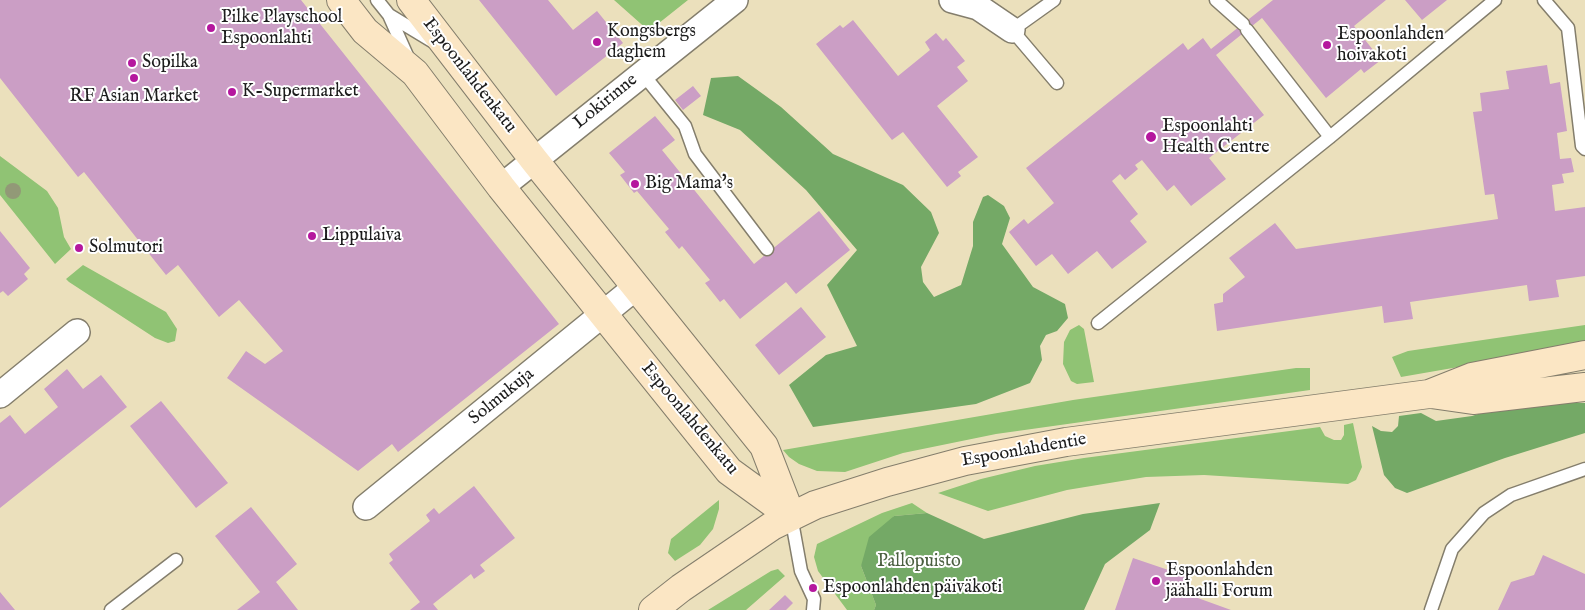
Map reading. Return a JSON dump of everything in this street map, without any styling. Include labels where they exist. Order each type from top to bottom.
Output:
[{"type":"main road","name":"Espoonlahdenkatu","points":[[342,0],[365,31],[415,73],[500,187],[729,472],[791,516]]},
{"type":"main road","name":"Espoonlahdenkatu","points":[[400,7],[449,51],[534,160],[764,446],[791,516]]},
{"type":"main road","name":"Espoonlahdentie","points":[[653,610],[711,567],[772,526],[791,516],[888,482],[974,459],[1066,442],[1429,394],[1472,377],[1585,355]]},
{"type":"main road","name":"Espoonlahdentie","points":[[1429,394],[1473,400],[1585,388]]},
{"type":"street","name":"Lokirinne","points":[[500,187],[735,0]]},
{"type":"street","points":[[952,0],[978,8],[1012,30]]},
{"type":"street","name":"Solmukuja","points":[[366,507],[636,287]]},
{"type":"street","points":[[0,395],[77,332]]},
{"type":"lane","points":[[377,0],[400,7],[415,73]]},
{"type":"lane","points":[[1054,0],[1012,30],[1057,83]]},
{"type":"lane","points":[[1216,0],[1245,27],[1330,137]]},
{"type":"lane","points":[[1098,323],[1330,137],[1495,0]]},
{"type":"lane","points":[[1544,0],[1568,28],[1581,92],[1582,146],[1585,149]]},
{"type":"lane","points":[[642,73],[685,126],[695,154],[767,249]]},
{"type":"lane","points":[[1431,610],[1452,549],[1484,513],[1511,495],[1585,469]]},
{"type":"lane","points":[[791,516],[800,571],[814,599],[813,610]]},
{"type":"lane","points":[[111,610],[176,560]]},
{"type":"green space","points":[[614,0],[688,0],[649,31]]},
{"type":"green space","points":[[738,76],[781,107],[833,154],[903,185],[931,212],[939,233],[921,267],[923,282],[934,297],[961,285],[973,246],[973,222],[983,197],[988,195],[1004,206],[1010,218],[1002,244],[1033,287],[1065,304],[1068,318],[1057,331],[1046,335],[1040,346],[1042,360],[1030,383],[976,404],[813,427],[789,385],[826,355],[857,346],[827,285],[857,250],[806,190],[740,130],[703,115],[711,78]]},
{"type":"green space","points":[[0,156],[47,191],[58,208],[64,237],[71,249],[55,264],[0,195]]},
{"type":"green space","points":[[83,265],[166,312],[177,329],[175,341],[168,343],[155,338],[66,279]]},
{"type":"green space","points":[[1079,325],[1084,329],[1094,382],[1077,384],[1071,381],[1063,364],[1064,342],[1070,330]]},
{"type":"green space","points":[[1585,325],[1585,345],[1401,377],[1392,357],[1408,351]]},
{"type":"green space","points":[[1296,368],[1310,368],[1310,390],[996,434],[903,453],[845,472],[817,471],[799,464],[783,450],[1073,400]]},
{"type":"green space","points":[[1549,402],[1585,403],[1585,433],[1505,458],[1407,493],[1395,488],[1384,475],[1372,426],[1381,431],[1392,432],[1398,426],[1399,416],[1421,413],[1436,421],[1472,416],[1503,406]]},
{"type":"green space","points":[[1353,423],[1362,467],[1356,480],[1348,484],[1204,475],[1146,477],[1067,490],[988,511],[938,493],[981,479],[1035,466],[1084,458],[1320,427],[1325,436],[1334,440],[1341,440],[1344,435],[1344,425]]},
{"type":"green space","points":[[719,500],[719,509],[713,529],[700,545],[675,561],[668,553],[671,539]]},
{"type":"green space","points":[[912,503],[927,513],[894,516],[861,566],[876,605],[874,610],[847,610],[818,571],[814,557],[817,544],[882,513]]},
{"type":"green space","name":"Pallopuisto","points":[[1160,503],[1150,530],[1105,564],[1084,610],[874,610],[876,605],[861,566],[869,537],[894,516],[927,513],[984,539],[1083,514]]},
{"type":"green space","points":[[778,569],[785,576],[746,610],[708,610],[771,571]]},
{"type":"building","name":"Lippulaiva","points":[[0,0],[301,0],[559,324],[398,452],[392,444],[358,471],[227,378],[246,351],[265,364],[283,351],[239,300],[219,317],[178,265],[166,275],[84,172],[78,177],[0,78]]},
{"type":"building","points":[[479,0],[548,0],[573,30],[597,11],[623,43],[556,96]]},
{"type":"building","name":"Espoonlahti Health Centre","points":[[1273,0],[1386,0],[1354,26],[1381,60],[1364,73],[1361,69],[1326,98],[1262,18],[1216,55],[1264,115],[1209,158],[1226,179],[1191,206],[1174,185],[1167,191],[1142,160],[1135,165],[1138,169],[1125,180],[1120,174],[1112,181],[1138,214],[1130,221],[1147,242],[1112,269],[1097,251],[1068,274],[1052,254],[1036,266],[1009,232],[1024,219],[1028,224],[1054,203],[1026,168],[1183,43],[1188,50],[1203,38],[1211,49]]},
{"type":"building","name":"Espoonlahden hoivakoti","points":[[1405,0],[1447,0],[1422,20]]},
{"type":"building","points":[[853,20],[898,76],[930,50],[925,42],[936,33],[943,41],[946,38],[965,61],[957,67],[968,81],[937,106],[978,157],[958,172],[961,176],[947,187],[903,132],[892,140],[816,44],[840,25],[843,28]]},
{"type":"building","points":[[1547,65],[1550,84],[1560,82],[1567,131],[1557,133],[1560,159],[1571,158],[1574,172],[1562,174],[1564,183],[1552,185],[1555,211],[1585,207],[1585,276],[1556,280],[1559,297],[1529,301],[1527,285],[1410,302],[1413,319],[1384,323],[1382,306],[1217,331],[1214,304],[1223,302],[1223,294],[1245,277],[1229,258],[1275,223],[1296,249],[1498,219],[1494,194],[1485,195],[1473,112],[1482,111],[1480,93],[1509,89],[1506,71]]},
{"type":"building","points":[[693,86],[701,96],[683,110],[675,100]]},
{"type":"building","points":[[655,116],[675,140],[662,150],[754,264],[819,211],[850,250],[796,294],[786,282],[740,319],[724,299],[720,302],[705,283],[710,280],[682,246],[679,249],[665,232],[669,229],[637,191],[634,193],[620,175],[625,172],[609,153]]},
{"type":"building","points":[[0,231],[30,268],[24,274],[28,279],[8,296],[3,291],[0,293]]},
{"type":"building","points":[[801,307],[826,337],[779,375],[755,345]]},
{"type":"building","points":[[67,369],[83,389],[101,375],[127,407],[0,508],[0,423],[10,415],[25,434],[58,407],[44,389]]},
{"type":"building","points":[[161,401],[228,483],[196,508],[130,426]]},
{"type":"building","points":[[474,486],[515,538],[480,565],[485,571],[474,579],[471,574],[433,604],[438,610],[410,610],[420,602],[389,563],[393,560],[389,554],[430,521],[426,515],[434,508],[439,514]]},
{"type":"building","points":[[251,507],[297,564],[276,582],[298,610],[237,610],[260,592],[215,536]]},
{"type":"building","points":[[1543,555],[1585,574],[1585,610],[1498,610],[1511,582],[1534,575]]},
{"type":"building","name":"Espoonlahden jäähalli Forum","points":[[1133,558],[1189,577],[1184,593],[1231,610],[1115,610]]},
{"type":"building","points":[[0,592],[15,610],[0,610]]},
{"type":"building","points":[[785,595],[793,603],[786,610],[769,610]]},
{"type":"place","name":"Pilke Playschool Espoonlahti","points":[[211,28]]},
{"type":"place","name":"Kongsbergs daghem","points":[[597,42]]},
{"type":"place","name":"Espoonlahden hoivakoti","points":[[1327,45]]},
{"type":"place","name":"Sopilka","points":[[132,63]]},
{"type":"place","name":"RF Asian Market","points":[[134,78]]},
{"type":"place","name":"K-Supermarket","points":[[232,92]]},
{"type":"place","name":"Espoonlahti Health Centre","points":[[1151,137]]},
{"type":"place","name":"Big Mama's","points":[[635,184]]},
{"type":"place","name":"Lippulaiva","points":[[312,236]]},
{"type":"place","name":"Solmutori","points":[[79,248]]},
{"type":"place","name":"Espoonlahden jäähalli Forum","points":[[1156,581]]},
{"type":"place","name":"Espoonlahden päiväkoti","points":[[813,588]]}]
